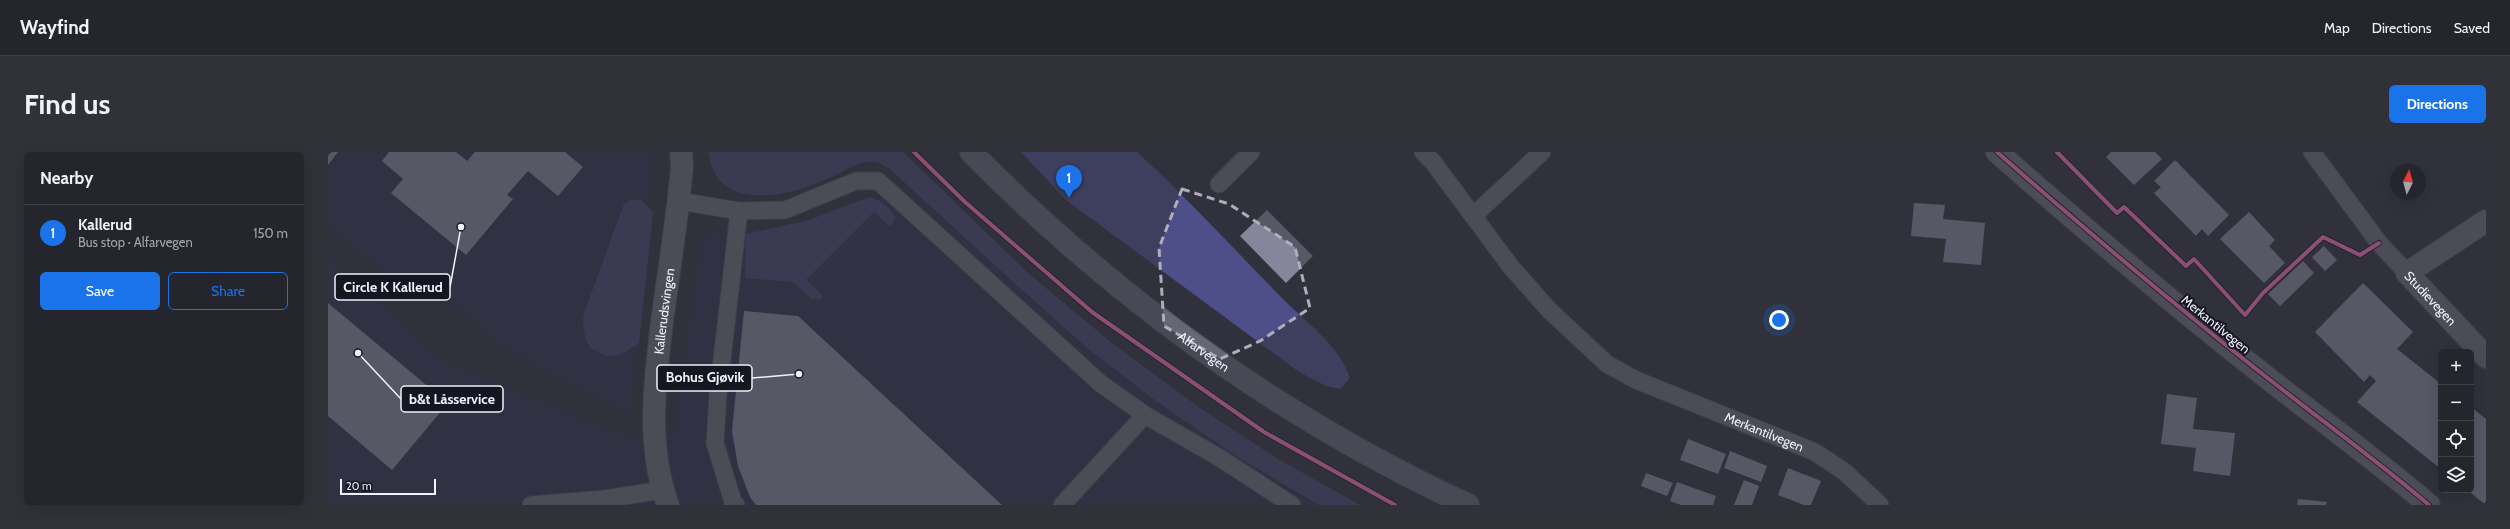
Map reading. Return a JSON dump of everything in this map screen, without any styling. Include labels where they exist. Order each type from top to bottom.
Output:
[{"type":"main road","name":"Alfarvegen","points":[[971,152],[1052,230],[1128,296],[1217,362],[1292,411],[1365,454],[1468,505]]},
{"type":"street","name":"Merkantilvegen","points":[[1997,152],[2126,265],[2274,384],[2391,472],[2429,505]]},
{"type":"street","name":"Kallerudsvingen","points":[[665,497],[656,460],[653,425],[655,385],[685,157]]},
{"type":"street","name":"Studievegen","points":[[2486,221],[2407,273],[2486,357]]},
{"type":"lane","points":[[1219,184],[1251,152]]},
{"type":"lane","name":"Merkantilvegen","points":[[1423,152],[1433,162],[1511,267],[1549,310],[1607,364],[1636,380],[1815,452],[1851,477],[1880,505]]},
{"type":"lane","points":[[1473,216],[1542,152]]},
{"type":"lane","points":[[2312,152],[2380,244],[2407,273]]},
{"type":"lane","points":[[679,201],[739,211],[785,210],[856,180],[878,181],[1100,383],[1145,415],[1220,458],[1292,505]]},
{"type":"lane","points":[[736,505],[733,502],[715,443],[718,395],[739,211]]},
{"type":"lane","points":[[1062,505],[1145,415]]},
{"type":"lane","name":"Kallerudsvingen","points":[[531,505],[604,499],[665,497]]},
{"type":"highlighted area","points":[[1182,189],[1229,204],[1295,247],[1310,308],[1260,341],[1220,359],[1164,326],[1159,248]]},
{"type":"shaded area","points":[[328,152],[654,152],[646,203],[641,200],[630,200],[583,319],[591,348],[605,356],[621,355],[639,343],[629,416],[616,405],[546,372],[493,338],[431,285],[416,300],[328,224]]},
{"type":"shaded area","points":[[708,152],[903,152],[1028,273],[1113,344],[1203,410],[1278,459],[1360,505],[1319,505],[1236,456],[1156,401],[1090,350],[892,171],[879,163],[860,163],[820,182],[790,192],[774,195],[758,195],[743,193],[729,188],[716,175],[710,162]]},
{"type":"shaded area","points":[[1021,152],[1137,152],[1156,169],[1280,296],[1320,334],[1338,354],[1345,365],[1350,378],[1340,389],[1326,386],[1299,372],[1066,200]]},
{"type":"shaded area","points":[[914,179],[1165,401],[1357,505],[328,505],[328,257],[446,363],[633,439],[674,433],[702,235],[853,219]]},
{"type":"shaded area","points":[[869,197],[881,202],[891,211],[895,218],[891,227],[874,212],[806,280],[823,296],[820,300],[812,299],[793,282],[745,278],[746,234],[806,221]]},
{"type":"shaded area","points":[[630,200],[641,200],[653,212],[639,343],[621,355],[605,356],[591,348],[586,341],[583,319],[624,204]]},
{"type":"building","points":[[328,152],[338,152],[328,165]]},
{"type":"building","points":[[389,152],[456,152],[467,161],[475,152],[565,152],[583,167],[558,196],[528,171],[507,195],[513,199],[466,255],[391,193],[403,179],[382,161]]},
{"type":"building","points":[[2111,152],[2155,152],[2162,159],[2134,185],[2106,157]]},
{"type":"building","points":[[2175,160],[2229,215],[2208,236],[2202,229],[2196,236],[2154,193],[2161,187],[2154,181]]},
{"type":"building","points":[[1914,203],[1945,205],[1943,219],[1985,223],[1981,265],[1943,262],[1946,239],[1911,236]]},
{"type":"building","points":[[1267,210],[1313,256],[1286,283],[1240,236]]},
{"type":"building","points":[[2249,212],[2275,240],[2269,246],[2285,263],[2264,283],[2220,239]]},
{"type":"building","points":[[2324,246],[2337,260],[2325,271],[2312,257]]},
{"type":"building","points":[[2303,261],[2314,273],[2280,306],[2268,294]]},
{"type":"building","points":[[2363,283],[2413,332],[2397,349],[2438,382],[2438,467],[2357,402],[2376,381],[2370,375],[2364,382],[2315,332]]},
{"type":"building","points":[[328,303],[448,403],[392,470],[328,416]]},
{"type":"building","points":[[744,311],[798,316],[1002,505],[756,505],[750,497],[738,466],[732,431]]},
{"type":"building","points":[[2167,394],[2197,398],[2193,429],[2235,433],[2230,476],[2193,471],[2196,448],[2161,444]]},
{"type":"building","points":[[2474,409],[2486,419],[2486,505],[2471,493],[2474,493]]},
{"type":"building","points":[[1688,439],[1726,454],[1718,474],[1680,460]]},
{"type":"building","points":[[1730,451],[1767,466],[1761,482],[1724,468]]},
{"type":"building","points":[[1788,468],[1821,481],[1811,505],[1804,505],[1778,495]]},
{"type":"building","points":[[1646,473],[1673,483],[1667,496],[1641,486]]},
{"type":"building","points":[[1744,480],[1759,486],[1752,505],[1734,505]]},
{"type":"building","points":[[1677,482],[1716,496],[1713,505],[1681,505],[1670,501]]},
{"type":"building","points":[[2298,499],[2327,502],[2326,505],[2297,505]]},
{"type":"cycle path","points":[[914,152],[965,202],[1092,312],[1264,432],[1395,505]]},
{"type":"cycle path","points":[[1997,152],[2169,298],[2429,505]]},
{"type":"cycle path","points":[[2057,152],[2117,213],[2124,207],[2186,266],[2194,259],[2245,315],[2263,293],[2323,237],[2360,255],[2379,243]]},
{"type":"place","name":"Kallerud","points":[[1069,198]]},
{"type":"place","name":"Circle K Kallerud","points":[[461,227]]},
{"type":"place","name":"b&t Låsservice","points":[[358,353]]},
{"type":"place","name":"Bohus Gjøvik","points":[[799,374]]}]
